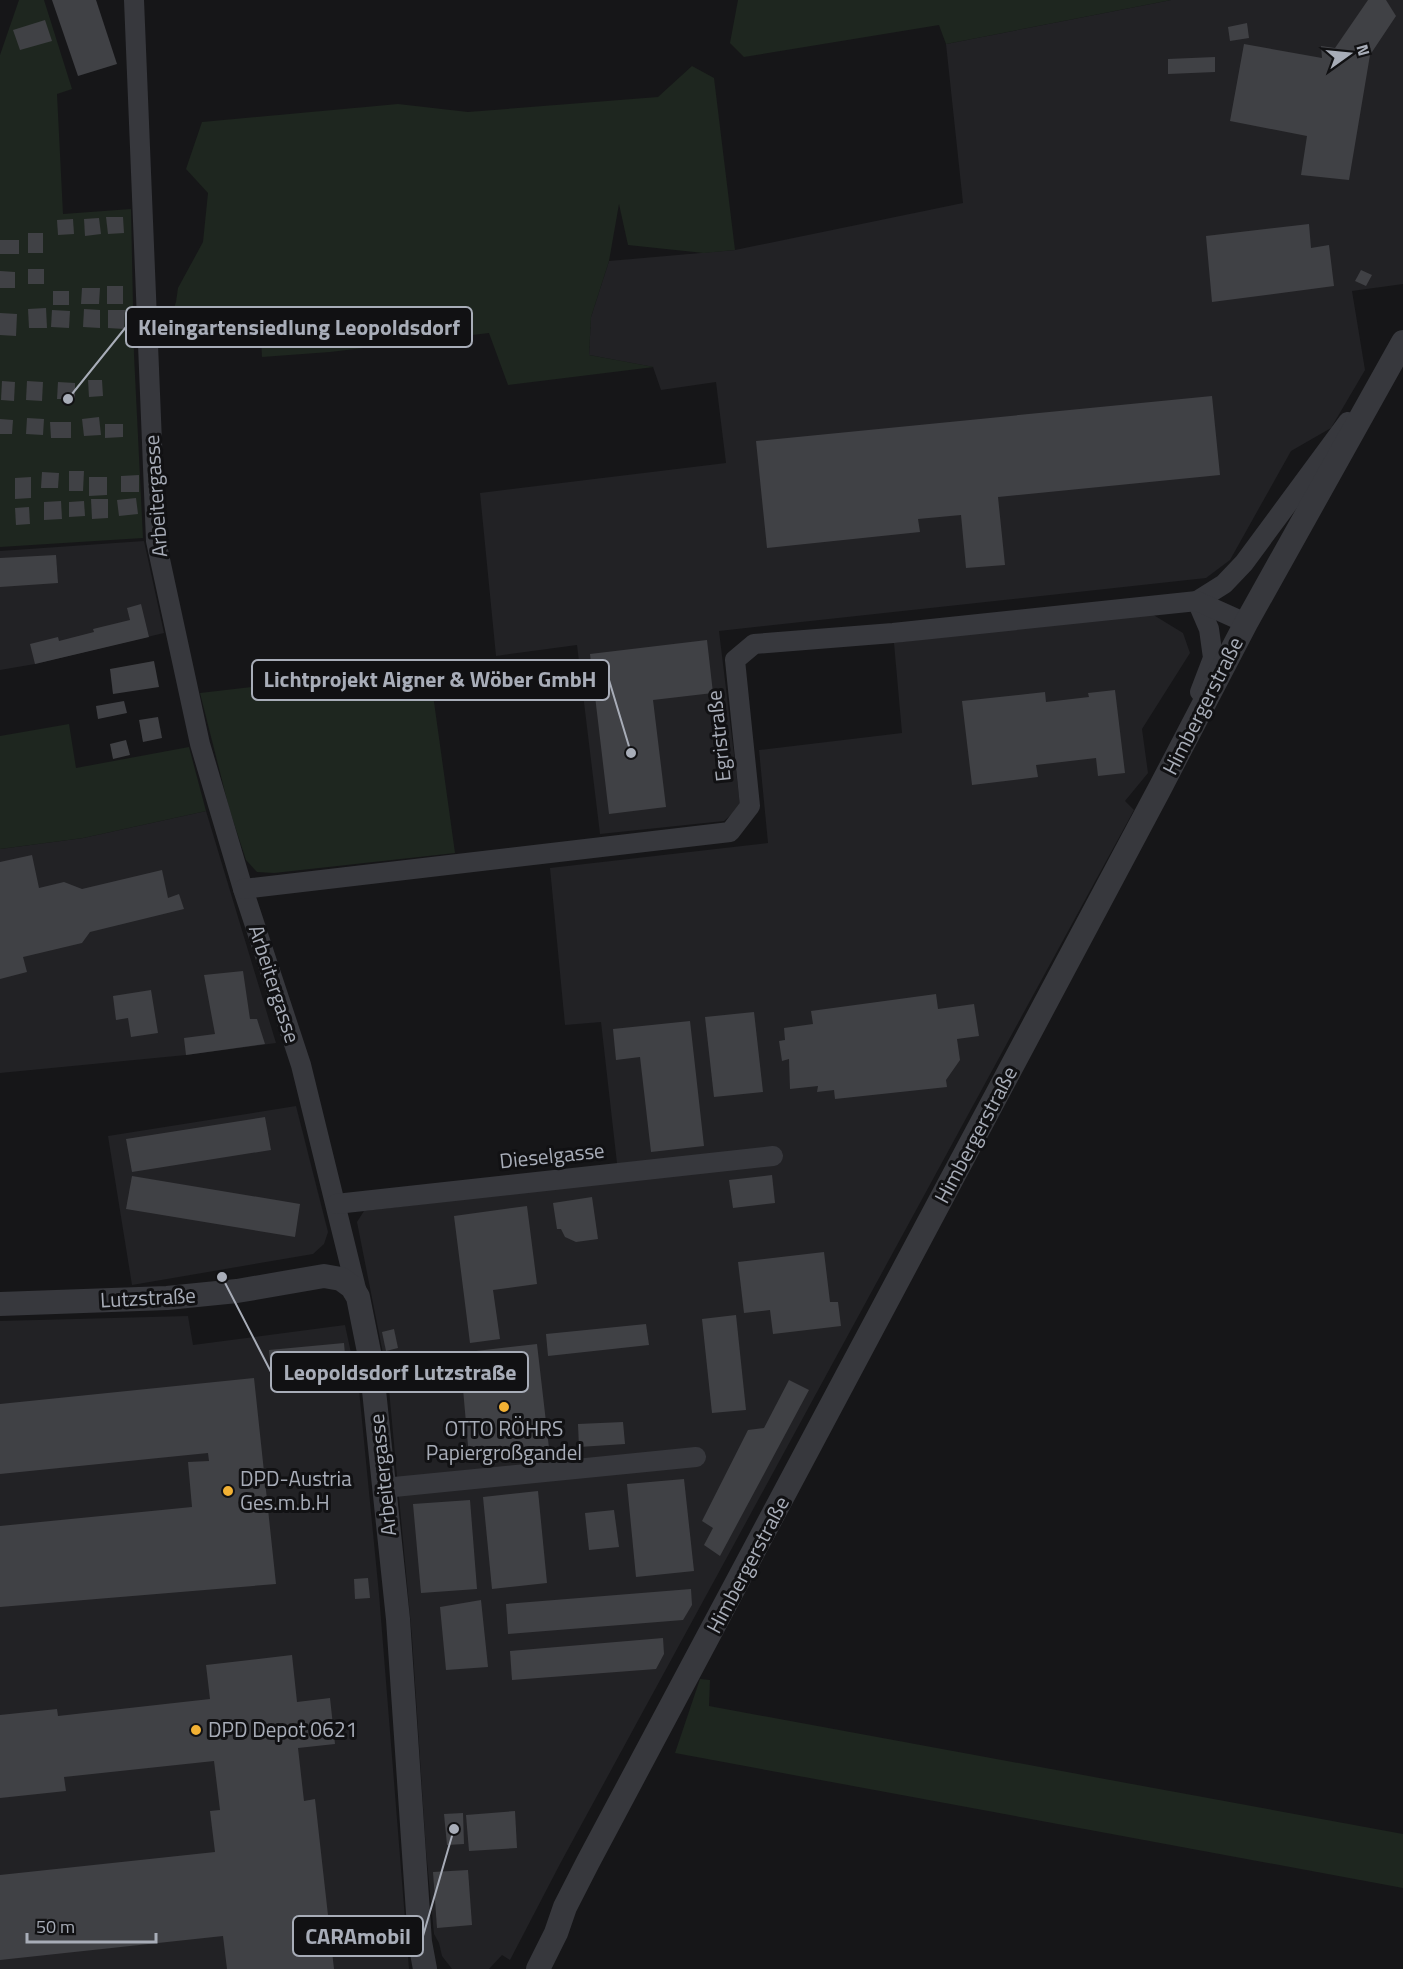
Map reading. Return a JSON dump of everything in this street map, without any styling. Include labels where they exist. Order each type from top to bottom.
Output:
[{"type":"street","name":"Arbeitergasse","points":[[134,0],[156,541],[200,744],[243,889],[301,1065],[358,1297],[371,1362],[398,1619],[420,1942],[425,1969]]},
{"type":"street","points":[[1197,601],[1224,584],[1244,563],[1398,350]]},
{"type":"street","name":"Himbergerstraße","points":[[538,1969],[588,1862],[1160,790],[1246,623],[1398,350]]},
{"type":"street","name":"Egristraße","points":[[243,889],[730,832],[750,806],[735,660],[754,644],[892,633],[1197,601]]},
{"type":"street","points":[[1197,601],[1246,623]]},
{"type":"street","points":[[1160,790],[1213,658],[1209,629],[1197,601]]},
{"type":"street","name":"Dieselgasse","points":[[336,1204],[773,1156]]},
{"type":"street","name":"Lutzstraße","points":[[0,1304],[167,1298],[237,1291],[324,1276],[341,1279],[352,1287],[358,1297]]},
{"type":"street","points":[[384,1488],[696,1456]]},
{"type":"street","name":"Himbergerstraße","points":[[555,1969],[556,1933]]},
{"type":"shaded area","points":[[19,0],[44,0],[72,89],[57,94],[63,214],[131,209],[134,355],[143,538],[0,547],[0,55]]},
{"type":"shaded area","points":[[738,0],[1171,0],[946,44],[939,25],[744,57],[730,43]]},
{"type":"shaded area","points":[[1171,0],[1403,0],[1403,284],[1352,291],[1365,370],[1331,428],[1291,451],[1230,560],[1206,578],[719,631],[740,804],[724,821],[600,834],[577,645],[496,656],[480,493],[726,463],[716,382],[661,390],[653,367],[589,355],[591,317],[609,261],[735,250],[963,203],[946,44]]},
{"type":"shaded area","points":[[692,66],[714,78],[735,250],[704,253],[628,245],[619,204],[609,261],[591,317],[589,355],[654,367],[508,385],[489,333],[330,352],[262,357],[260,320],[171,317],[178,288],[203,242],[208,193],[186,169],[202,122],[398,104],[468,112],[658,97]]},
{"type":"shaded area","points":[[144,541],[164,633],[35,664],[0,670],[0,551]]},
{"type":"shaded area","points":[[1147,611],[1183,633],[1190,653],[1142,729],[1148,773],[1125,801],[1134,810],[561,1862],[510,1960],[502,1955],[489,1969],[452,1969],[442,1956],[434,1934],[412,1637],[388,1379],[357,1222],[364,1211],[619,1181],[601,1022],[565,1025],[550,868],[768,843],[759,750],[902,733],[894,643]]},
{"type":"shaded area","points":[[429,666],[455,853],[274,873],[257,872],[246,860],[229,808],[200,693]]},
{"type":"shaded area","points":[[69,724],[76,768],[189,747],[206,811],[83,838],[0,849],[0,736]]},
{"type":"shaded area","points":[[206,811],[276,1043],[186,1055],[0,1073],[0,849],[83,838]]},
{"type":"shaded area","points":[[296,1106],[328,1232],[324,1244],[313,1254],[132,1285],[108,1136]]},
{"type":"shaded area","points":[[188,1316],[193,1345],[345,1325],[359,1390],[379,1594],[409,1969],[0,1969],[0,1321]]},
{"type":"shaded area","points":[[700,1679],[710,1680],[709,1706],[1403,1834],[1403,1888],[675,1753]]},
{"type":"building","points":[[52,0],[96,0],[117,64],[78,76]]},
{"type":"building","points":[[1368,0],[1386,0],[1396,16],[1370,55],[1349,180],[1301,175],[1307,136],[1230,121],[1244,44],[1322,58],[1321,46],[1335,48]]},
{"type":"building","points":[[45,20],[52,41],[20,50],[13,30]]},
{"type":"building","points":[[1247,23],[1249,38],[1230,41],[1228,27]]},
{"type":"building","points":[[1215,57],[1215,72],[1168,74],[1168,59]]},
{"type":"building","points":[[106,217],[123,217],[124,233],[108,234]]},
{"type":"building","points":[[99,218],[101,234],[85,236],[84,219]]},
{"type":"building","points":[[73,219],[74,234],[58,235],[57,220]]},
{"type":"building","points":[[1309,224],[1311,248],[1329,245],[1334,286],[1212,302],[1206,236]]},
{"type":"building","points":[[28,233],[43,233],[43,253],[28,253]]},
{"type":"building","points":[[0,240],[19,240],[19,254],[0,254]]},
{"type":"building","points":[[28,269],[44,269],[44,284],[28,284]]},
{"type":"building","points":[[1361,270],[1372,275],[1366,286],[1355,281]]},
{"type":"building","points":[[0,271],[15,272],[15,288],[0,288]]},
{"type":"building","points":[[107,286],[123,286],[123,304],[107,304]]},
{"type":"building","points":[[82,288],[100,288],[99,304],[81,304]]},
{"type":"building","points":[[53,291],[69,291],[69,305],[53,305]]},
{"type":"building","points":[[46,308],[47,328],[29,328],[28,309]]},
{"type":"building","points":[[84,309],[100,310],[100,328],[83,327]]},
{"type":"building","points":[[52,310],[70,311],[69,328],[51,327]]},
{"type":"building","points":[[108,310],[125,310],[124,329],[108,328]]},
{"type":"building","points":[[0,313],[17,314],[16,336],[0,335]]},
{"type":"building","points":[[88,380],[102,380],[103,396],[89,397]]},
{"type":"building","points":[[2,381],[15,382],[14,401],[1,400]]},
{"type":"building","points":[[27,381],[43,382],[42,401],[26,400]]},
{"type":"building","points":[[58,382],[75,383],[75,399],[57,399]]},
{"type":"building","points":[[1212,396],[1220,475],[998,497],[1005,565],[966,568],[961,515],[918,519],[920,532],[767,548],[756,441]]},
{"type":"building","points":[[99,417],[101,435],[84,436],[82,419]]},
{"type":"building","points":[[27,418],[44,419],[43,435],[26,434]]},
{"type":"building","points":[[0,419],[13,420],[12,434],[0,434]]},
{"type":"building","points":[[50,422],[71,422],[71,438],[51,438]]},
{"type":"building","points":[[105,424],[123,424],[123,437],[105,438]]},
{"type":"building","points":[[69,471],[84,471],[83,491],[69,491]]},
{"type":"building","points":[[42,472],[59,473],[58,488],[41,488]]},
{"type":"building","points":[[139,475],[139,492],[121,492],[121,476]]},
{"type":"building","points":[[31,477],[31,498],[15,499],[15,478]]},
{"type":"building","points":[[89,477],[107,477],[107,495],[89,496]]},
{"type":"building","points":[[136,498],[138,514],[119,516],[117,500]]},
{"type":"building","points":[[91,499],[108,499],[108,518],[92,519]]},
{"type":"building","points":[[61,501],[62,519],[44,520],[44,502]]},
{"type":"building","points":[[84,501],[85,516],[69,517],[69,502]]},
{"type":"building","points":[[29,507],[30,524],[16,525],[15,508]]},
{"type":"building","points":[[56,555],[58,583],[0,587],[0,558]]},
{"type":"building","points":[[141,604],[149,637],[35,664],[30,644],[58,637],[59,641],[94,632],[93,629],[130,620],[127,608]]},
{"type":"building","points":[[707,640],[713,693],[653,700],[666,807],[609,814],[590,654]]},
{"type":"building","points":[[154,661],[159,687],[113,694],[110,669]]},
{"type":"building","points":[[1115,690],[1125,773],[1098,776],[1096,758],[1036,765],[1038,777],[972,785],[962,701],[1045,692],[1046,702],[1089,697],[1088,693]]},
{"type":"building","points":[[124,701],[127,713],[98,719],[96,706]]},
{"type":"building","points":[[158,717],[162,738],[143,742],[139,720]]},
{"type":"building","points":[[126,740],[130,755],[113,759],[110,744]]},
{"type":"building","points":[[32,855],[39,888],[64,882],[82,889],[162,870],[168,898],[179,894],[184,909],[90,932],[82,943],[23,957],[27,972],[0,979],[0,862]]},
{"type":"building","points":[[243,971],[250,1019],[257,1019],[265,1044],[186,1055],[184,1038],[215,1034],[204,975]]},
{"type":"building","points":[[151,990],[158,1033],[131,1037],[128,1018],[116,1020],[113,996]]},
{"type":"building","points":[[936,994],[938,1009],[974,1004],[979,1036],[957,1039],[960,1060],[946,1080],[947,1087],[835,1099],[834,1090],[817,1092],[818,1086],[790,1089],[789,1059],[782,1061],[779,1041],[785,1040],[784,1028],[813,1024],[811,1011]]},
{"type":"building","points":[[754,1012],[763,1092],[714,1097],[705,1017]]},
{"type":"building","points":[[690,1021],[704,1146],[651,1152],[640,1057],[616,1060],[613,1029]]},
{"type":"building","points":[[265,1117],[271,1150],[132,1172],[126,1139]]},
{"type":"building","points":[[772,1175],[775,1203],[733,1208],[729,1180]]},
{"type":"building","points":[[132,1176],[300,1204],[295,1237],[126,1209]]},
{"type":"building","points":[[592,1197],[598,1239],[576,1242],[565,1237],[561,1229],[557,1229],[553,1203]]},
{"type":"building","points":[[527,1206],[537,1284],[493,1290],[500,1339],[470,1343],[454,1216]]},
{"type":"building","points":[[824,1252],[830,1302],[838,1302],[841,1326],[773,1334],[770,1310],[744,1313],[738,1262]]},
{"type":"building","points":[[736,1315],[746,1410],[712,1413],[702,1319]]},
{"type":"building","points":[[646,1324],[649,1345],[548,1356],[546,1334]]},
{"type":"building","points":[[394,1329],[398,1348],[386,1351],[382,1332]]},
{"type":"building","points":[[344,1343],[347,1378],[272,1385],[269,1350]]},
{"type":"building","name":"OTTO RÖHRS Papiergroßgandel","points":[[537,1344],[549,1448],[469,1457],[461,1366],[477,1364],[476,1351]]},
{"type":"building","name":"DPD-Austria Ges.m.b.H","points":[[254,1378],[276,1584],[0,1607],[0,1526],[192,1507],[188,1462],[209,1461],[208,1453],[0,1474],[0,1404]]},
{"type":"building","points":[[789,1380],[809,1390],[720,1556],[704,1545],[713,1528],[702,1521],[748,1430],[764,1428]]},
{"type":"building","points":[[623,1422],[625,1444],[579,1447],[578,1424]]},
{"type":"building","points":[[684,1479],[694,1571],[636,1577],[627,1484]]},
{"type":"building","points":[[538,1491],[547,1583],[492,1589],[483,1497]]},
{"type":"building","points":[[470,1500],[477,1589],[421,1593],[413,1504]]},
{"type":"building","points":[[614,1510],[619,1547],[589,1550],[585,1513]]},
{"type":"building","points":[[368,1578],[370,1598],[355,1599],[354,1579]]},
{"type":"building","points":[[691,1589],[692,1605],[683,1620],[508,1634],[506,1604]]},
{"type":"building","points":[[481,1600],[488,1667],[446,1670],[440,1607]]},
{"type":"building","points":[[663,1638],[664,1654],[656,1669],[512,1680],[510,1651]]},
{"type":"building","points":[[292,1655],[297,1702],[330,1698],[335,1744],[298,1748],[304,1801],[315,1799],[334,1969],[227,1969],[223,1936],[0,1960],[0,1875],[215,1852],[210,1811],[220,1810],[214,1761],[64,1777],[66,1791],[0,1798],[0,1715],[57,1709],[58,1716],[210,1699],[206,1665]]},
{"type":"building","points":[[515,1811],[517,1848],[469,1851],[466,1815]]},
{"type":"building","points":[[463,1813],[464,1844],[447,1845],[444,1814]]},
{"type":"building","points":[[468,1870],[472,1925],[437,1928],[433,1872]]},
{"type":"place","name":"Kleingartensiedlung Leopoldsdorf","points":[[68,399]]},
{"type":"place","name":"Lichtprojekt Aigner & Wöber GmbH","points":[[631,753]]},
{"type":"place","name":"Leopoldsdorf Lutzstraße","points":[[222,1277]]},
{"type":"place","name":"OTTO RÖHRS Papiergroßgandel","points":[[504,1407]]},
{"type":"place","name":"DPD-Austria Ges.m.b.H","points":[[228,1491]]},
{"type":"place","name":"DPD Depot 0621","points":[[196,1730]]},
{"type":"place","name":"CARAmobil","points":[[454,1829]]}]
